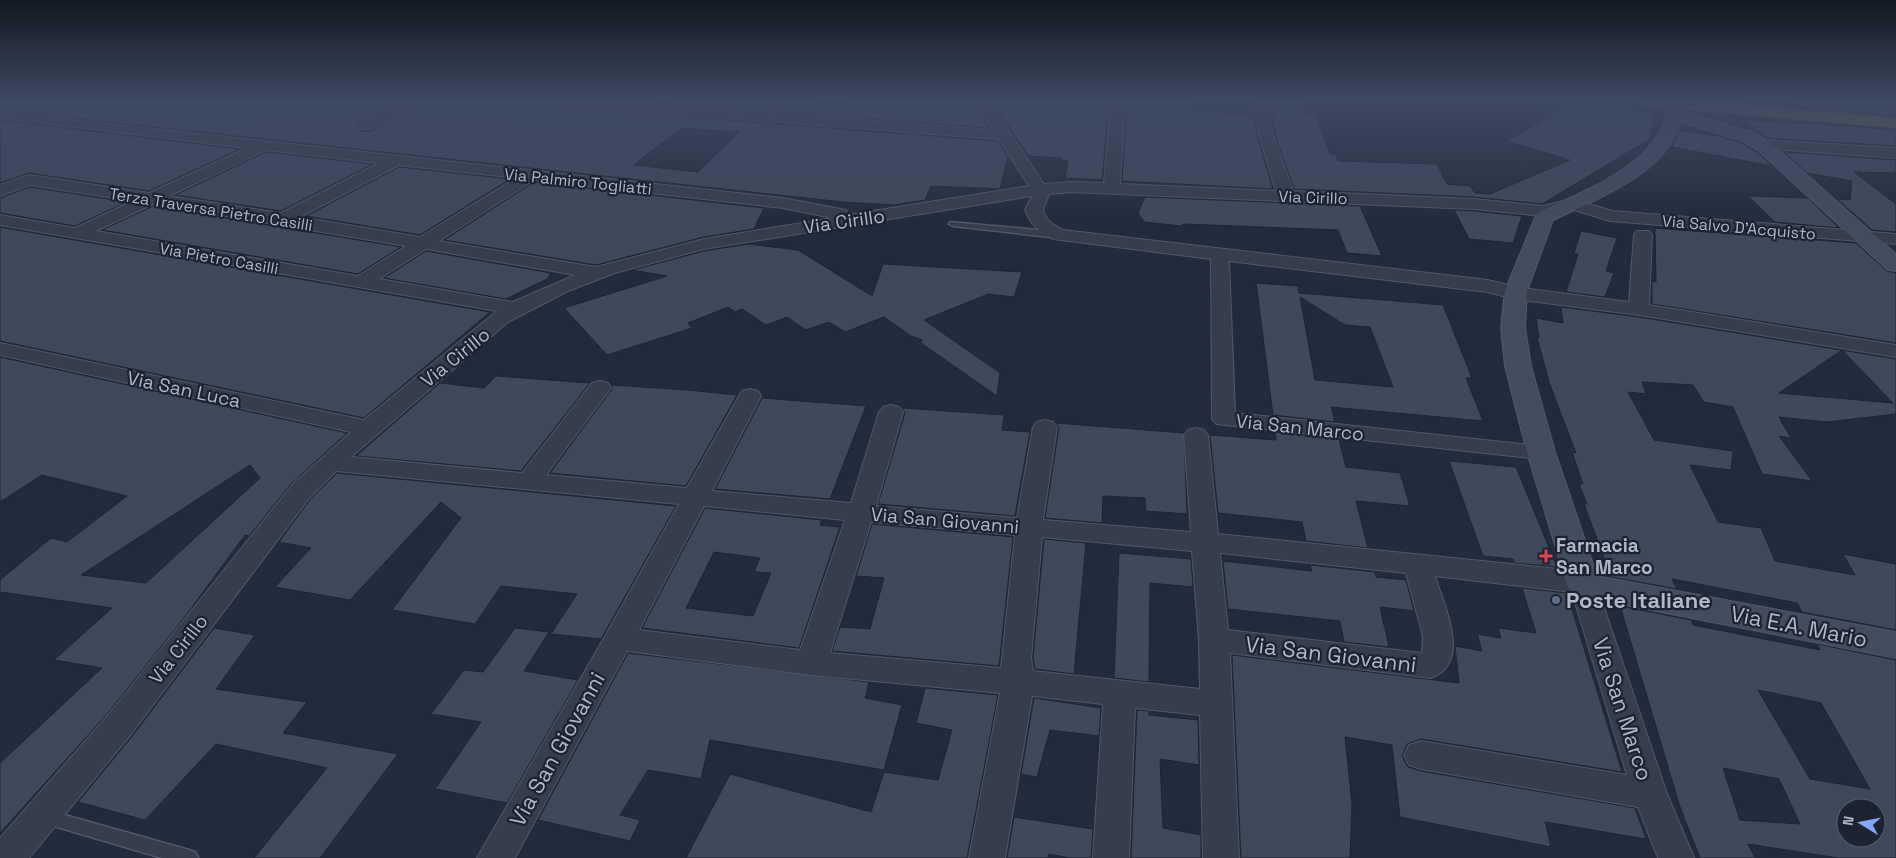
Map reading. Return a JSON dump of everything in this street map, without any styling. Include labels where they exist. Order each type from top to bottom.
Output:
[{"type":"main road","name":"Via San Marco","points":[[1584,585],[1540,452],[1518,366],[1513,328],[1515,293],[1544,217],[1578,206],[1656,153],[1664,141]]},
{"type":"main road","name":"Via San Marco","points":[[1755,141],[1762,145]]},
{"type":"main road","points":[[1762,145],[1896,265]]},
{"type":"main road","name":"Via E.A. Mario","points":[[1584,585],[1896,644]]},
{"type":"street","name":"Via Palmiro Togliatti","points":[[222,141],[783,203],[862,218]]},
{"type":"street","points":[[1009,141],[1040,190],[1041,195],[1034,210],[1036,218],[1044,227],[1059,235],[1488,286],[1515,293],[1639,309],[1896,350]]},
{"type":"street","points":[[1112,188],[1115,141]]},
{"type":"street","points":[[1268,141],[1286,196]]},
{"type":"street","points":[[1762,145],[1896,153]]},
{"type":"street","points":[[76,234],[263,146]]},
{"type":"street","points":[[283,219],[395,161]]},
{"type":"street","points":[[361,282],[530,176]]},
{"type":"street","name":"Terza Traversa Pietro Casilli","points":[[0,192],[29,180],[283,219],[596,272]]},
{"type":"street","name":"Via Cirillo","points":[[6,858],[44,816],[136,703],[301,491],[367,428],[514,308],[596,272],[672,251],[811,225],[1040,190],[1071,187],[1474,204],[1543,210],[1578,206]]},
{"type":"street","name":"Via Salvo D'Acquisto","points":[[1578,206],[1610,216],[1896,239]]},
{"type":"street","name":"Via Pietro Casilli","points":[[3,223],[514,308]]},
{"type":"street","points":[[1639,309],[1643,236]]},
{"type":"street","name":"Via San Marco","points":[[1220,254],[1224,419],[1540,452]]},
{"type":"street","name":"Via San Luca","points":[[0,349],[367,428]]},
{"type":"street","points":[[529,481],[600,388]]},
{"type":"street","name":"Via San Giovanni","points":[[495,858],[619,639],[750,396]]},
{"type":"street","name":"Via San Giovanni","points":[[811,662],[861,513],[891,412]]},
{"type":"street","name":"Via San Giovanni","points":[[987,858],[1018,682],[1016,658],[1029,527],[1045,427]]},
{"type":"street","points":[[1196,435],[1214,640],[1221,858]]},
{"type":"street","name":"Via San Giovanni","points":[[330,463],[861,513],[1206,542],[1559,579],[1584,585]]},
{"type":"street","name":"Via San Giovanni","points":[[1214,640],[1430,666],[1437,659],[1438,636],[1418,564]]},
{"type":"street","name":"Via San Marco","points":[[1584,585],[1650,794],[1676,858]]},
{"type":"street","points":[[619,639],[811,662],[1216,704]]},
{"type":"street","points":[[1111,858],[1120,693]]},
{"type":"street","name":"Via San Marco","points":[[1421,754],[1650,794]]},
{"type":"lane","points":[[954,224],[1059,235]]},
{"type":"lane","points":[[44,816],[190,858]]},
{"type":"building","points":[[0,141],[174,141],[240,149],[149,191],[29,173],[0,183]]},
{"type":"building","points":[[283,141],[664,141],[634,165],[698,172],[730,141],[998,141],[1008,156],[1000,189],[931,186],[925,200],[893,205],[843,202]]},
{"type":"building","points":[[1018,141],[1105,141],[1102,180],[1065,178],[1068,161],[1061,160],[1062,158],[1028,156]]},
{"type":"building","points":[[1124,141],[1259,141],[1273,189],[1122,181]]},
{"type":"building","points":[[1277,141],[1325,141],[1330,154],[1336,154],[1338,161],[1437,164],[1447,184],[1470,186],[1475,193],[1490,194],[1570,160],[1507,141],[1647,141],[1542,204],[1474,197],[1294,189]]},
{"type":"building","points":[[1675,141],[1736,141],[1758,153],[1772,166],[1672,147]]},
{"type":"building","points":[[1816,141],[1896,141],[1896,146]]},
{"type":"building","points":[[266,152],[373,164],[281,211],[175,195]]},
{"type":"building","points":[[1784,152],[1896,160],[1896,173],[1854,172],[1896,204],[1896,232],[1872,230],[1837,199],[1850,200],[1852,181],[1807,173]]},
{"type":"building","points":[[399,167],[510,179],[420,235],[306,216]]},
{"type":"building","points":[[534,182],[764,208],[754,229],[704,237],[596,265],[444,240]]},
{"type":"building","points":[[30,187],[127,202],[75,226],[0,213],[0,198]]},
{"type":"building","points":[[1748,196],[1808,198],[1839,228],[1775,222]]},
{"type":"building","points":[[1145,197],[1360,206],[1382,256],[1347,253],[1338,230],[1183,224],[1182,226],[1144,222],[1138,213]]},
{"type":"building","points":[[153,206],[401,247],[358,274],[102,230]]},
{"type":"building","points":[[1454,210],[1522,216],[1513,243],[1469,239]]},
{"type":"building","points":[[0,227],[490,312],[364,418],[0,341]]},
{"type":"building","points":[[1655,228],[1856,243],[1887,271],[1896,273],[1896,343],[1652,304],[1652,281],[1656,282]]},
{"type":"building","points":[[1581,231],[1617,238],[1606,271],[1614,273],[1605,297],[1566,292],[1578,254],[1574,253]]},
{"type":"building","points":[[748,244],[798,250],[872,296],[883,264],[1022,272],[1014,297],[988,294],[924,320],[1000,373],[997,396],[921,343],[922,340],[911,336],[884,317],[845,332],[829,322],[806,330],[787,317],[766,325],[742,309],[735,312],[728,307],[688,323],[692,328],[607,355],[564,308],[667,276],[632,270],[704,251]]},
{"type":"building","points":[[426,251],[551,273],[547,279],[506,299],[384,278]]},
{"type":"building","points":[[1256,283],[1298,286],[1299,293],[1443,305],[1472,378],[1466,378],[1483,421],[1331,407],[1335,422],[1273,415]],"holes":[[[1300,297],[1345,325],[1370,327],[1393,387],[1315,380]]]},
{"type":"building","points":[[1561,307],[1639,317],[1842,350],[1896,359],[1896,414],[1827,422],[1779,417],[1791,438],[1779,436],[1812,481],[1762,474],[1733,407],[1704,402],[1693,385],[1642,382],[1646,394],[1628,392],[1654,440],[1733,451],[1731,470],[1690,465],[1718,522],[1761,528],[1775,561],[1855,575],[1843,554],[1896,564],[1896,630],[1802,612],[1797,603],[1672,579],[1677,589],[1611,577],[1584,504],[1587,504],[1579,484],[1583,484],[1572,452],[1576,453],[1550,385],[1537,338],[1539,338],[1536,318],[1563,323]],"holes":[[[1842,350],[1893,403],[1779,393]]]},
{"type":"building","points":[[0,357],[347,433],[291,484],[249,536],[245,535],[184,618],[108,713],[0,833],[0,763],[102,668],[54,660],[112,608],[0,592],[0,580],[51,538],[67,542],[127,496],[42,475],[0,502]],"holes":[[[250,465],[260,478],[146,583],[81,575]]]},
{"type":"building","points":[[496,376],[590,383],[521,471],[356,456],[440,383],[484,388]]},
{"type":"building","points":[[612,385],[737,395],[686,486],[550,473],[612,389]]},
{"type":"building","points":[[762,398],[866,406],[830,499],[715,489]]},
{"type":"building","points":[[902,408],[1004,415],[1002,430],[1030,432],[1015,516],[878,504],[905,413]]},
{"type":"building","points":[[1056,423],[1184,433],[1187,514],[1146,511],[1145,498],[1103,496],[1102,523],[1045,518],[1059,427]]},
{"type":"building","points":[[1275,432],[1339,439],[1346,467],[1400,473],[1410,506],[1356,501],[1368,548],[1306,541],[1302,522],[1218,513],[1210,435],[1276,440]]},
{"type":"building","points":[[1449,461],[1516,467],[1557,567],[1514,563],[1513,559],[1483,556]]},
{"type":"building","points":[[337,473],[676,506],[601,639],[551,634],[577,594],[501,586],[475,624],[392,610],[461,518],[441,502],[350,600],[275,587],[311,548],[279,542],[311,498]]},
{"type":"building","points":[[705,508],[822,520],[820,525],[840,527],[799,648],[642,628]],"holes":[[[714,552],[760,558],[754,572],[771,573],[753,616],[686,608]]]},
{"type":"building","points":[[872,524],[1013,537],[999,666],[832,651],[840,627],[870,629],[884,578],[856,576]]},
{"type":"building","points":[[1044,539],[1086,543],[1074,674],[1035,669],[1033,658]]},
{"type":"building","points":[[1119,553],[1191,559],[1193,587],[1150,583],[1149,682],[1114,678]]},
{"type":"building","points":[[1223,561],[1312,571],[1310,565],[1375,572],[1376,577],[1406,580],[1414,611],[1380,607],[1389,647],[1344,642],[1340,621],[1228,609]]},
{"type":"building","points":[[1522,588],[1567,593],[1622,772],[1421,739],[1407,744],[1402,756],[1408,767],[1421,771],[1635,808],[1646,839],[1545,822],[1551,847],[1400,817],[1392,745],[1345,737],[1352,803],[1350,858],[1241,858],[1232,655],[1459,683],[1455,646],[1482,651],[1477,634],[1501,638],[1498,628],[1536,633]]},
{"type":"building","points":[[1620,606],[1691,620],[1693,625],[1820,650],[1817,644],[1896,660],[1896,858],[1838,858],[1748,844],[1755,858],[1700,858],[1680,807]],"holes":[[[1758,690],[1821,703],[1870,789],[1810,779]],[[1723,768],[1779,779],[1800,824],[1740,820]]]},
{"type":"building","points":[[214,628],[255,635],[216,689],[307,702],[283,733],[398,754],[320,858],[254,858],[327,768],[216,744],[145,820],[78,802],[134,734]]},
{"type":"building","points":[[515,628],[549,632],[524,671],[578,680],[507,803],[435,789],[481,722],[431,714],[464,670],[483,672]]},
{"type":"building","points":[[628,653],[869,682],[865,698],[902,705],[884,770],[710,740],[701,779],[648,770],[620,815],[640,820],[630,841],[538,820]]},
{"type":"building","points":[[925,688],[998,695],[967,858],[686,858],[730,774],[871,812],[884,772],[938,780],[952,730],[916,723]]},
{"type":"building","points":[[1034,698],[1101,708],[1099,736],[1050,730],[1037,777],[1021,774]]},
{"type":"building","points":[[1137,710],[1149,711],[1149,715],[1198,720],[1199,765],[1160,759],[1163,828],[1201,835],[1201,858],[1131,858]]},
{"type":"building","points":[[1014,817],[1093,829],[1091,858],[1070,858],[1049,854],[1048,858],[1007,858]]},
{"type":"place","name":"Farmacia San Marco","points":[[1546,556]]},
{"type":"place","name":"Poste Italiane","points":[[1556,600]]}]
